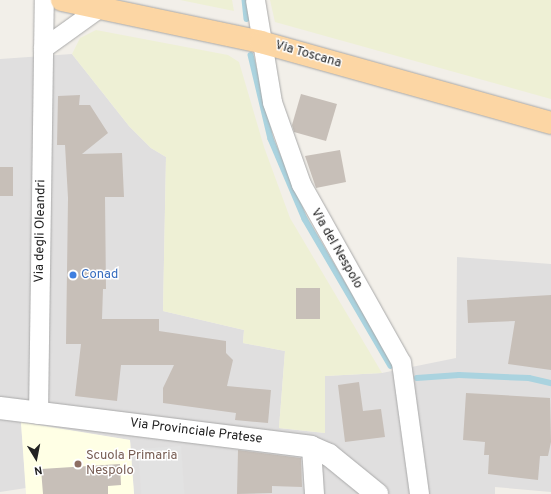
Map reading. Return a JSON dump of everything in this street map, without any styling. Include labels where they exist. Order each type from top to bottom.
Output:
[{"type":"main road","name":"Via Toscana","points":[[62,0],[261,42],[551,123]]},
{"type":"street","name":"Via degli Oleandri","points":[[38,414],[44,0]]},
{"type":"street","name":"Via del Nespolo","points":[[256,0],[261,42],[272,102],[301,184],[401,362],[418,494]]},
{"type":"street","points":[[43,48],[100,7]]},
{"type":"street","name":"Via Provinciale Pratese","points":[[0,408],[38,414],[311,447],[335,459],[377,494]]},
{"type":"street","points":[[311,447],[314,494]]},
{"type":"shaded area","points":[[180,0],[232,0],[234,11]]},
{"type":"shaded area","points":[[270,0],[551,0],[551,99],[275,22]]},
{"type":"shaded area","points":[[96,30],[228,55],[239,62],[264,147],[290,218],[382,373],[325,376],[325,433],[279,428],[285,351],[243,343],[244,330],[163,311],[166,157],[151,148],[129,126],[72,54],[80,38]]},
{"type":"shaded area","points":[[72,54],[129,126],[151,148],[166,157],[163,311],[244,330],[243,343],[285,351],[279,428],[325,433],[325,376],[382,373],[456,358],[457,257],[551,264],[551,492],[495,487],[495,494],[134,494],[130,440],[21,423],[26,488],[0,492],[0,59]]},
{"type":"shaded area","name":"Scuola Primaria Nespolo","points":[[21,422],[130,440],[134,494],[26,494]]},
{"type":"shaded area","points":[[181,446],[184,494],[141,494],[138,449]]},
{"type":"building","points":[[301,94],[337,104],[326,141],[294,132],[292,125]]},
{"type":"building","points":[[80,95],[79,105],[90,105],[108,133],[82,154],[122,153],[124,197],[105,197],[106,289],[103,289],[102,319],[159,319],[159,331],[226,341],[226,353],[233,360],[227,386],[271,390],[268,423],[235,420],[236,413],[163,403],[163,388],[174,365],[121,365],[117,401],[75,396],[81,344],[66,344],[68,198],[65,145],[57,145],[58,96]]},
{"type":"building","points":[[340,150],[346,182],[316,188],[305,156]]},
{"type":"building","points":[[0,167],[13,167],[13,196],[0,196]]},
{"type":"building","points":[[296,288],[320,288],[320,319],[296,319]]},
{"type":"building","points":[[551,295],[551,370],[508,364],[515,321],[468,323],[467,300]]},
{"type":"building","points":[[359,382],[363,411],[381,409],[385,437],[345,442],[338,385]]},
{"type":"building","points":[[466,393],[550,398],[551,442],[548,456],[540,456],[538,480],[488,474],[489,455],[484,455],[485,442],[463,440]]},
{"type":"building","points":[[238,450],[301,458],[302,487],[272,486],[272,493],[237,494]]},
{"type":"building","points":[[120,464],[121,485],[108,486],[108,494],[43,494],[41,469]]},
{"type":"waterway","points":[[245,0],[247,19]]},
{"type":"waterway","points":[[251,55],[271,139],[305,219],[391,366]]},
{"type":"waterway","points":[[417,378],[459,375],[529,378],[551,383]]},
{"type":"place","name":"Conad","points":[[73,275]]},
{"type":"place","name":"Scuola Primaria Nespolo","points":[[78,464]]}]
